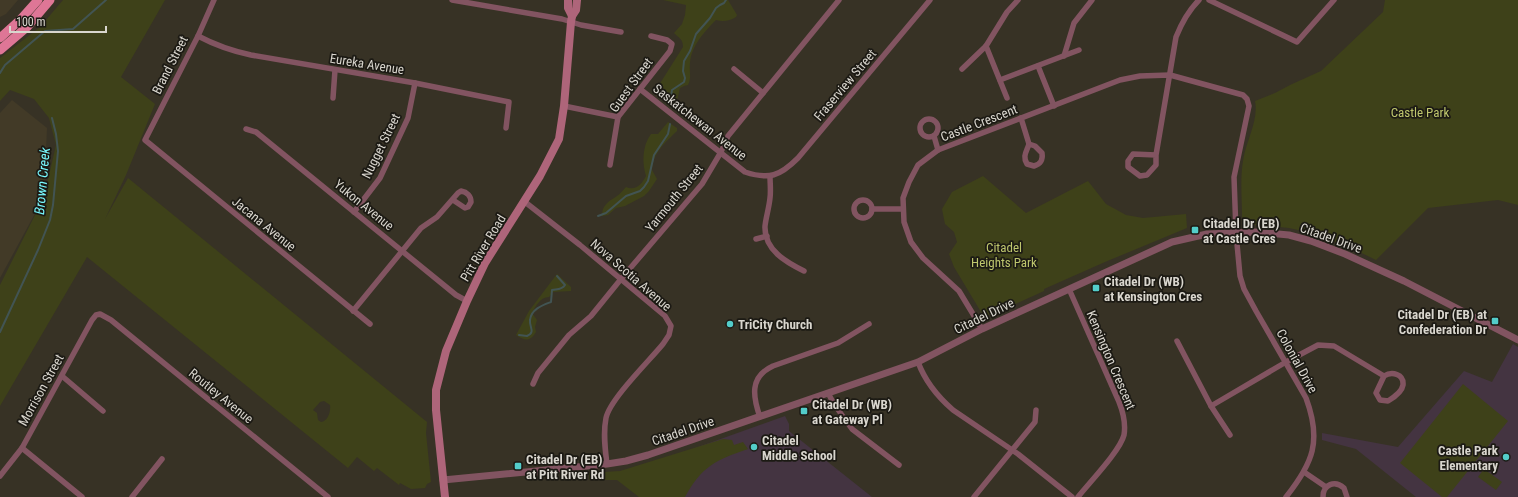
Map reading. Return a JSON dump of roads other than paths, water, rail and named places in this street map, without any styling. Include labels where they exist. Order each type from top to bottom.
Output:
[{"type":"highway","points":[[0,38],[21,19],[38,0]]},
{"type":"highway","points":[[0,50],[27,27],[50,0]]},
{"type":"main road","name":"Pitt River Road","points":[[568,0],[568,8],[572,19]]},
{"type":"main road","name":"Pitt River Road","points":[[445,497],[436,410],[436,390],[450,340],[485,263],[525,202],[550,160],[559,139],[564,106],[572,19],[576,10],[577,0]]},
{"type":"street","name":"Brand Street","points":[[145,140],[198,36],[214,0]]},
{"type":"street","points":[[452,0],[562,19],[572,19],[621,32]]},
{"type":"street","name":"Yarmouth Street","points":[[533,384],[538,373],[569,335],[591,316],[702,184],[721,152],[728,136],[839,0]]},
{"type":"street","name":"Fraserview Street","points":[[770,176],[787,169],[798,158],[930,0]]},
{"type":"street","points":[[962,68],[986,46],[1007,12],[1018,0]]},
{"type":"street","points":[[1064,56],[1074,23],[1092,0]]},
{"type":"street","points":[[1156,155],[1134,154],[1128,161],[1128,167],[1140,176],[1146,175],[1156,165],[1156,155],[1176,37],[1183,20],[1191,8],[1199,0]]},
{"type":"street","points":[[1209,0],[1297,42],[1334,0]]},
{"type":"street","name":"Eureka Avenue","points":[[198,36],[233,51],[415,83],[509,102],[506,128]]},
{"type":"street","name":"Guest Street","points":[[610,165],[618,117],[670,51],[672,44],[667,40],[651,36]]},
{"type":"street","name":"Castle Crescent","points":[[986,46],[1007,98]]},
{"type":"street","points":[[1000,80],[1079,50]]},
{"type":"street","points":[[1038,66],[1054,106]]},
{"type":"street","points":[[734,69],[763,93]]},
{"type":"street","points":[[333,98],[336,70]]},
{"type":"street","name":"Castle Crescent","points":[[982,329],[959,291],[923,258],[911,242],[904,222],[903,198],[918,165],[938,150],[1120,80],[1140,76],[1170,75],[1243,95],[1247,99],[1249,106],[1234,178],[1236,233]]},
{"type":"street","name":"Nugget Street","points":[[354,212],[377,183],[408,118],[415,83]]},
{"type":"street","name":"Saskatchewan Avenue","points":[[640,89],[745,172],[759,176],[770,176]]},
{"type":"street","points":[[564,106],[618,117]]},
{"type":"street","points":[[1021,118],[1029,144]]},
{"type":"street","name":"Yukon Avenue","points":[[246,128],[256,132],[456,295],[467,300]]},
{"type":"street","points":[[934,136],[938,150]]},
{"type":"street","name":"Jacana Avenue","points":[[145,140],[370,324]]},
{"type":"street","points":[[770,176],[770,197],[765,227],[767,241],[775,252],[787,262],[804,271]]},
{"type":"street","points":[[353,311],[421,228],[435,219],[452,200]]},
{"type":"street","name":"Nova Scotia Avenue","points":[[525,202],[621,279],[664,316],[671,326],[669,335],[663,344],[619,395],[606,416],[604,432],[607,464]]},
{"type":"street","points":[[872,209],[903,209]]},
{"type":"street","name":"Citadel Drive","points":[[443,480],[607,464],[648,455],[918,362],[982,329],[1172,242],[1207,234],[1255,232],[1289,235],[1328,247],[1404,281],[1518,340]]},
{"type":"street","name":"Colonial Drive","points":[[1236,233],[1238,265],[1242,282],[1256,311],[1306,398],[1313,422],[1314,441],[1311,456],[1304,472],[1286,497]]},
{"type":"street","points":[[756,239],[766,236]]},
{"type":"street","name":"Kensington Crescent","points":[[1069,289],[1119,402],[1124,418],[1124,435],[1118,448],[1078,497]]},
{"type":"street","name":"Morrison Street","points":[[0,476],[22,448],[92,320],[98,314]]},
{"type":"street","name":"Routley Avenue","points":[[98,314],[111,320],[325,496]]},
{"type":"street","points":[[760,417],[754,392],[757,381],[765,371],[773,366],[838,343],[869,324]]},
{"type":"street","points":[[1177,341],[1211,406],[1230,434]]},
{"type":"street","points":[[1211,406],[1318,345],[1334,346],[1384,376]]},
{"type":"street","points":[[918,362],[922,373],[944,402],[953,410],[1013,450],[1072,497]]},
{"type":"street","points":[[1389,373],[1399,375],[1402,379],[1403,385],[1401,390],[1388,401],[1380,400],[1376,393],[1384,376],[1389,373]]},
{"type":"street","points":[[62,376],[103,411]]},
{"type":"street","points":[[828,393],[852,429],[899,465]]},
{"type":"street","points":[[974,497],[1035,422],[1036,410]]},
{"type":"street","points":[[22,448],[82,497]]},
{"type":"street","points":[[132,497],[162,459]]},
{"type":"street","points":[[1304,472],[1326,487]]},
{"type":"street","points":[[1322,497],[1326,487],[1333,483],[1341,485],[1346,492],[1347,497]]},
{"type":"waterway","points":[[0,73],[5,65],[45,31],[73,29],[106,0]]},
{"type":"waterway","points":[[670,104],[672,90],[684,82],[684,61],[690,51],[696,34],[710,18],[716,8],[726,0]]},
{"type":"waterway","name":"Brown Creek","points":[[0,332],[38,250],[50,220],[53,205],[58,151],[52,118]]},
{"type":"waterway","points":[[598,216],[606,213],[626,196],[640,191],[644,187],[648,181],[654,155],[668,134],[670,124]]},
{"type":"waterway","points":[[519,335],[527,336],[531,333],[530,320],[535,310],[551,302],[552,290],[561,289],[564,287],[565,285],[557,276]]},
{"type":"place","name":"Citadel Dr (EB) at Castle Cres","points":[[1195,230]]},
{"type":"place","name":"Citadel Dr (WB) at Kensington Cres","points":[[1096,288]]},
{"type":"place","name":"Citadel Dr (EB) at Confederation Dr","points":[[1495,321]]},
{"type":"place","name":"TriCity Church","points":[[730,324]]},
{"type":"place","name":"Citadel Dr (WB) at Gateway Pl","points":[[804,411]]},
{"type":"place","name":"Citadel Middle School","points":[[754,447]]},
{"type":"place","name":"Castle Park Elementary","points":[[1506,457]]},
{"type":"place","name":"Citadel Dr (EB) at Pitt River Rd","points":[[518,466]]},
{"type":"park label","name":"Castle Park","points":[[1420,112]]},
{"type":"park label","name":"Citadel Heights Park","points":[[1004,254]]}]
